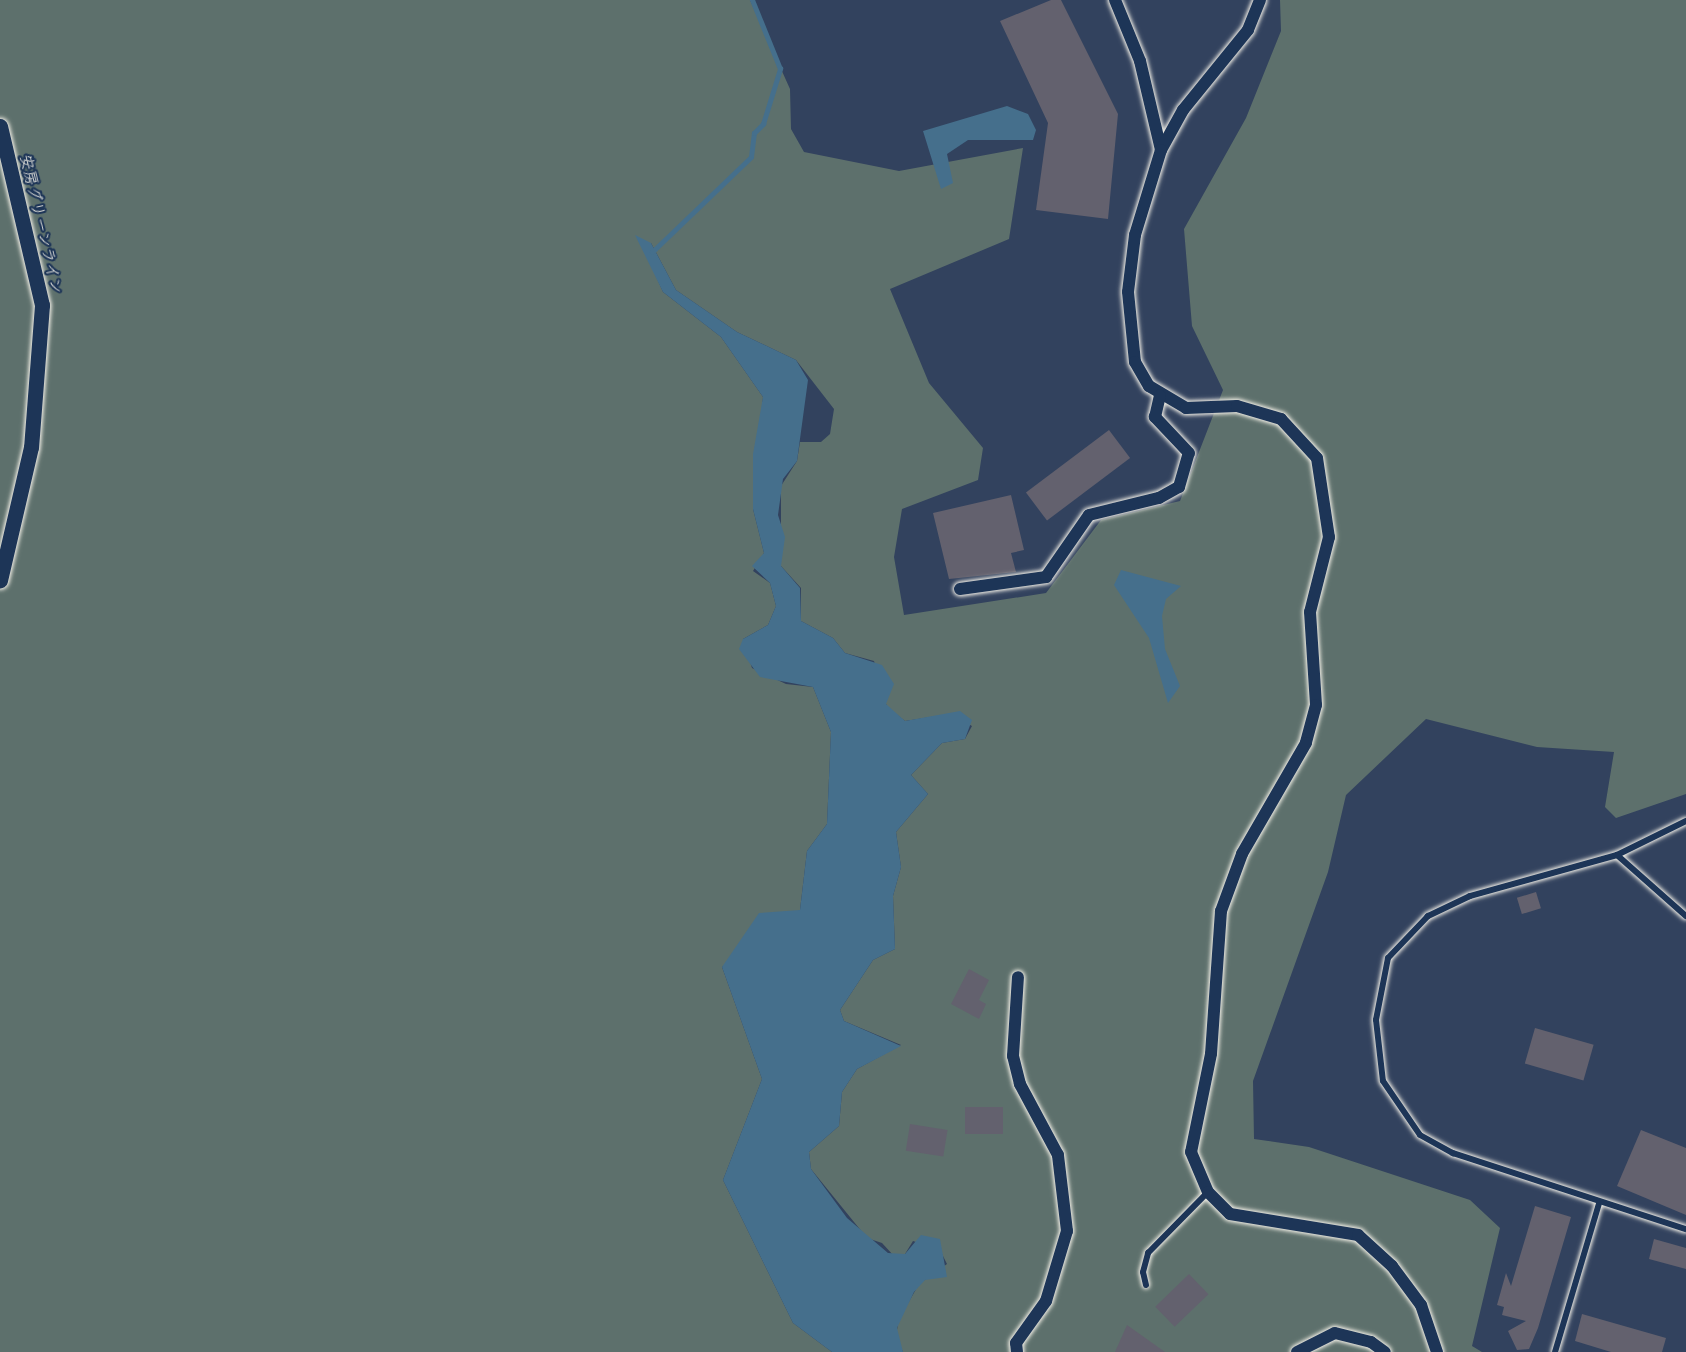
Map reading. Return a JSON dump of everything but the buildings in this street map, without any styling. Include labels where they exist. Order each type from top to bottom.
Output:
[{"type":"street","points":[[1115,0],[1140,61],[1161,150]]},
{"type":"street","points":[[1260,0],[1248,30],[1183,110],[1161,150],[1135,235],[1128,310],[1135,362],[1160,396],[1186,408],[1237,406],[1281,419],[1317,458],[1329,537],[1310,612],[1317,669],[1316,705],[1306,742],[1242,854],[1221,911],[1210,1054],[1191,1152],[1208,1192],[1230,1214],[1358,1234],[1392,1266],[1421,1305],[1437,1352]]},
{"type":"street","name":"安房グリーンライン","points":[[0,126],[42,305],[31,447],[0,580]]},
{"type":"street","points":[[960,589],[1046,577],[1089,515],[1159,498],[1179,487],[1189,453],[1155,417],[1160,396]]},
{"type":"street","points":[[1017,1352],[1016,1343],[1046,1301],[1067,1231],[1058,1155],[1020,1084],[1013,1056],[1018,976]]},
{"type":"street","points":[[1297,1352],[1335,1334],[1371,1342],[1385,1352]]},
{"type":"lane","points":[[1686,821],[1617,855],[1470,897],[1428,916],[1388,958],[1376,1020],[1383,1081],[1420,1135],[1453,1153],[1599,1203],[1686,1229]]},
{"type":"lane","points":[[1617,855],[1686,916]]},
{"type":"lane","points":[[1146,1284],[1143,1272],[1148,1252],[1208,1192]]},
{"type":"lane","points":[[1555,1352],[1599,1203]]},
{"type":"shaded area","points":[[0,0],[750,0],[790,89],[791,129],[804,152],[899,171],[1023,148],[1009,239],[890,289],[929,383],[983,448],[978,480],[902,509],[894,557],[904,615],[1046,593],[1101,520],[1180,501],[1223,390],[1192,326],[1184,229],[1246,118],[1281,31],[1280,0],[1686,0],[1686,794],[1616,818],[1605,807],[1614,752],[1537,747],[1426,719],[1346,795],[1328,872],[1253,1081],[1254,1139],[1309,1147],[1470,1200],[1500,1228],[1472,1346],[1482,1352],[903,1352],[896,1335],[899,1319],[919,1284],[947,1264],[940,1250],[913,1241],[905,1254],[894,1256],[882,1243],[867,1238],[811,1169],[809,1152],[839,1126],[842,1092],[857,1069],[901,1045],[844,1021],[840,1010],[873,960],[895,949],[893,896],[901,867],[896,832],[928,794],[911,775],[942,743],[965,739],[972,726],[950,714],[905,721],[887,707],[874,661],[845,653],[833,638],[801,621],[801,588],[781,566],[781,486],[797,461],[800,442],[821,442],[830,434],[834,409],[796,360],[737,332],[676,290],[651,243],[643,247],[663,292],[721,337],[763,397],[753,509],[764,553],[753,571],[770,583],[776,606],[768,625],[743,639],[752,668],[786,684],[813,687],[831,732],[827,824],[807,851],[800,910],[722,967],[762,1079],[723,1180],[793,1323],[832,1352],[0,1352]]},
{"type":"water","points":[[1007,106],[1028,114],[1036,130],[1033,140],[968,140],[947,154],[953,183],[941,189],[923,131]]},
{"type":"water","points":[[635,235],[651,243],[676,290],[737,332],[796,360],[808,380],[797,461],[783,479],[778,515],[785,537],[781,566],[800,588],[801,621],[833,638],[845,653],[882,665],[894,684],[886,704],[905,721],[960,711],[972,720],[965,739],[942,743],[911,775],[928,794],[896,832],[901,867],[893,896],[895,949],[873,960],[840,1010],[844,1021],[901,1046],[857,1069],[842,1092],[839,1126],[809,1152],[811,1169],[847,1218],[888,1253],[905,1254],[921,1235],[940,1239],[947,1277],[925,1280],[914,1292],[897,1328],[903,1352],[832,1352],[793,1323],[723,1180],[762,1079],[722,967],[759,913],[800,910],[807,851],[827,824],[831,732],[813,687],[760,677],[739,649],[743,639],[768,625],[776,606],[770,583],[752,566],[764,553],[753,509],[753,454],[763,397],[721,337],[663,292]]},
{"type":"water","points":[[1121,570],[1181,586],[1166,599],[1162,616],[1165,649],[1180,686],[1168,703],[1149,638],[1114,585]]},
{"type":"waterway","points":[[652,252],[751,157],[754,133],[763,124],[780,69],[752,0]]}]
